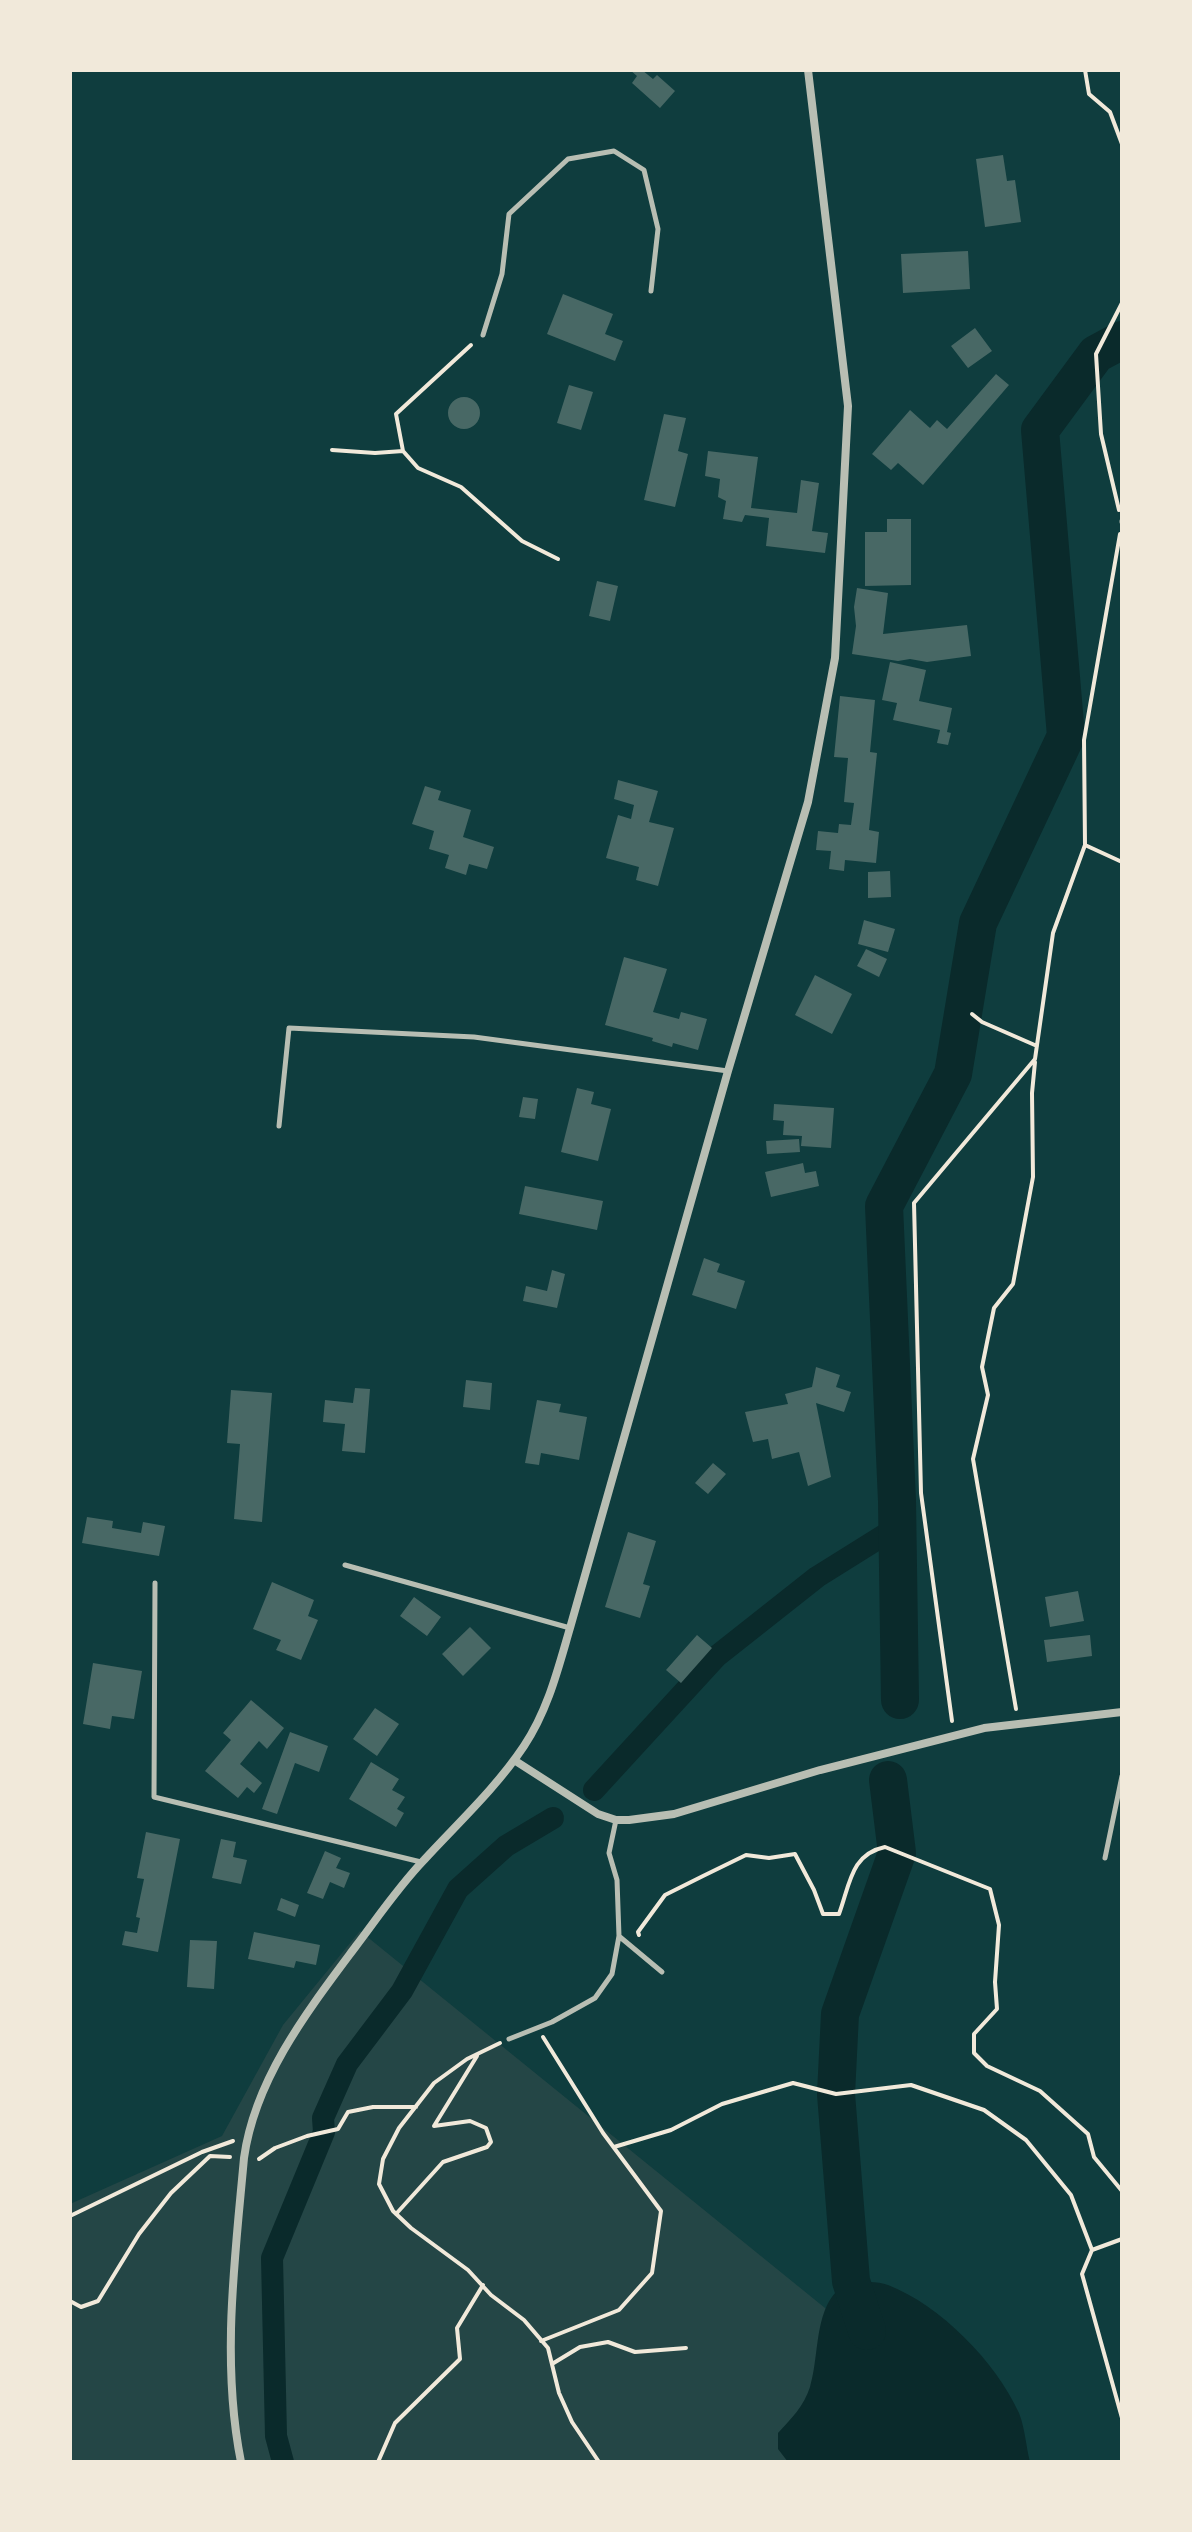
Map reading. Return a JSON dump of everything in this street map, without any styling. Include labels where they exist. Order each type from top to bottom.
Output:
[{"type":"street","points":[[241,2462],[234,2404],[231,2331],[247,2136],[269,2078],[337,1972],[421,1862],[498,1781],[537,1723],[547,1702],[808,802],[835,658],[848,406],[808,70]]},
{"type":"street","points":[[514,1760],[598,1814],[616,1820],[674,1814],[820,1770],[984,1728],[1122,1712]]},
{"type":"lane","points":[[483,335],[502,274],[509,214],[568,159],[614,151],[644,170],[658,229],[651,291]]},
{"type":"lane","points":[[279,1126],[289,1028],[474,1037],[728,1071]]},
{"type":"lane","points":[[345,1565],[570,1628]]},
{"type":"lane","points":[[155,1583],[154,1797],[421,1862]]},
{"type":"lane","points":[[1105,1858],[1122,1776]]},
{"type":"lane","points":[[509,2039],[538,2028],[595,1998],[612,1974],[619,1936],[617,1880],[609,1853],[616,1820]]},
{"type":"lane","points":[[619,1936],[662,1972]]},
{"type":"path","points":[[1085,70],[1089,94],[1110,112],[1122,144]]},
{"type":"path","points":[[1018,1724],[973,1459],[988,1395],[982,1367],[994,1308],[1013,1284],[1033,1177],[1032,1093],[1053,933],[1085,845],[1084,740],[1122,522],[1101,434],[1096,354],[1122,303]]},
{"type":"path","points":[[471,345],[396,414],[403,451],[418,468],[461,487],[522,541],[558,559]]},
{"type":"path","points":[[332,450],[403,451]]},
{"type":"path","points":[[1085,845],[1122,862]]},
{"type":"path","points":[[972,1014],[982,1022],[1037,1046]]},
{"type":"path","points":[[954,1735],[921,1493],[914,1203],[1035,1059]]},
{"type":"path","points":[[642,1957],[638,1932],[665,1895],[746,1855],[769,1858],[795,1854],[823,1914],[839,1914],[858,1859],[872,1850],[885,1847],[990,1889],[999,1925],[995,1982],[997,2009],[974,2034],[974,2053],[987,2066],[1040,2091],[1088,2134],[1094,2157],[1122,2191]]},
{"type":"path","points":[[538,2028],[614,2147],[661,2211],[652,2273],[619,2310],[541,2341]]},
{"type":"path","points":[[509,2039],[479,2053],[434,2083],[399,2128],[383,2159],[379,2184],[396,2214],[444,2250],[524,2320],[548,2348],[559,2393],[572,2422],[599,2462]]},
{"type":"path","points":[[396,2214],[443,2162],[487,2147],[491,2142],[486,2128],[470,2121],[434,2126],[479,2053]]},
{"type":"path","points":[[614,2147],[671,2130],[722,2104],[793,2083],[836,2094],[911,2085],[984,2110],[1026,2140],[1071,2195],[1092,2250],[1082,2274],[1122,2418]]},
{"type":"path","points":[[70,2301],[81,2307],[98,2301],[139,2234],[171,2193],[210,2156],[260,2159],[275,2148],[338,2129],[348,2112],[373,2107],[416,2107]]},
{"type":"path","points":[[70,2216],[202,2152],[247,2136]]},
{"type":"path","points":[[1092,2250],[1122,2239]]},
{"type":"path","points":[[378,2462],[395,2423],[460,2359],[457,2328],[483,2285]]},
{"type":"path","points":[[552,2364],[580,2347],[608,2342],[635,2352],[686,2348]]},
{"type":"shaded area","points":[[360,1931],[846,2325],[831,2462],[70,2462],[70,2204],[222,2136],[283,2025]]},
{"type":"shaded area","points":[[851,2281],[884,2284],[908,2294],[964,2337],[1009,2394],[1021,2419],[1030,2462],[788,2462],[778,2449],[778,2433],[797,2412],[810,2387],[824,2313],[838,2290]]},
{"type":"building","points":[[630,70],[642,70],[653,79],[657,75],[675,91],[660,108],[632,83],[637,76]]},
{"type":"building","points":[[1003,155],[1007,181],[1015,180],[1021,222],[985,227],[976,159]]},
{"type":"building","points":[[968,251],[970,289],[903,293],[901,254]]},
{"type":"building","points":[[563,294],[613,314],[605,334],[623,341],[615,361],[547,334]]},
{"type":"building","points":[[975,328],[992,351],[968,368],[951,346]]},
{"type":"building","points":[[996,374],[1009,385],[923,485],[898,463],[891,470],[872,454],[910,410],[930,428],[937,420],[947,429]]},
{"type":"building","points":[[569,385],[593,392],[581,430],[557,423]]},
{"type":"building","points":[[464,397],[475,402],[480,413],[475,424],[464,429],[453,424],[448,413],[453,402]]},
{"type":"building","points":[[664,414],[686,418],[678,451],[688,454],[675,507],[644,500]]},
{"type":"building","points":[[708,451],[758,457],[751,508],[797,513],[801,480],[819,483],[812,531],[828,533],[825,553],[766,546],[769,518],[745,515],[742,522],[723,519],[726,501],[718,497],[720,479],[705,476]]},
{"type":"building","points":[[887,519],[911,519],[911,585],[865,586],[865,532],[887,532]]},
{"type":"building","points":[[597,581],[618,586],[610,621],[589,616]]},
{"type":"building","points":[[857,588],[888,593],[883,634],[967,625],[971,656],[927,662],[852,654]]},
{"type":"building","points":[[890,662],[926,670],[919,701],[952,708],[948,745],[937,743],[940,730],[893,720],[897,703],[882,700]]},
{"type":"building","points":[[840,696],[875,700],[870,752],[877,753],[869,830],[879,832],[876,863],[845,860],[844,871],[829,869],[831,851],[816,850],[818,831],[838,833],[839,824],[851,825],[854,803],[844,802],[848,758],[834,757]]},
{"type":"building","points":[[618,780],[658,791],[649,822],[674,828],[658,886],[636,880],[639,867],[606,858],[618,815],[631,819],[634,805],[614,799]]},
{"type":"building","points":[[425,786],[441,791],[438,800],[471,810],[463,837],[494,847],[487,869],[469,864],[466,875],[445,868],[449,855],[429,849],[434,831],[412,824]]},
{"type":"building","points":[[890,871],[891,897],[868,898],[868,872]]},
{"type":"building","points":[[864,920],[895,929],[888,952],[858,944]]},
{"type":"building","points":[[866,949],[887,959],[879,977],[857,966]]},
{"type":"building","points":[[624,957],[667,969],[653,1012],[679,1019],[681,1012],[707,1019],[698,1050],[673,1043],[672,1047],[652,1041],[653,1038],[605,1025]]},
{"type":"building","points":[[815,975],[852,994],[832,1034],[795,1015]]},
{"type":"building","points":[[577,1088],[594,1092],[591,1104],[611,1109],[598,1161],[561,1152]]},
{"type":"building","points":[[523,1097],[538,1099],[535,1119],[519,1117]]},
{"type":"building","points":[[774,1104],[834,1108],[831,1148],[801,1146],[802,1136],[783,1135],[784,1121],[773,1120]]},
{"type":"building","points":[[799,1139],[800,1152],[767,1154],[766,1141]]},
{"type":"building","points":[[803,1163],[805,1173],[816,1171],[819,1186],[771,1197],[765,1172]]},
{"type":"building","points":[[525,1186],[603,1201],[597,1230],[519,1214]]},
{"type":"building","points":[[704,1258],[720,1264],[717,1272],[745,1281],[736,1309],[692,1295]]},
{"type":"building","points":[[552,1270],[565,1274],[557,1308],[523,1301],[526,1286],[547,1291]]},
{"type":"building","points":[[816,1367],[840,1375],[836,1387],[851,1392],[844,1412],[816,1403],[831,1477],[808,1486],[799,1452],[772,1459],[768,1439],[753,1442],[745,1412],[788,1404],[785,1394],[812,1387]]},
{"type":"building","points":[[466,1380],[492,1383],[490,1410],[463,1407]]},
{"type":"building","points":[[355,1388],[370,1389],[365,1453],[342,1451],[345,1424],[323,1422],[325,1400],[353,1403]]},
{"type":"building","points":[[231,1390],[272,1393],[262,1522],[234,1519],[240,1444],[227,1443]]},
{"type":"building","points":[[537,1400],[561,1404],[559,1412],[587,1417],[579,1460],[541,1453],[539,1465],[525,1463]]},
{"type":"building","points":[[713,1463],[726,1474],[708,1494],[695,1483]]},
{"type":"building","points":[[87,1517],[113,1521],[112,1528],[141,1533],[143,1522],[165,1526],[159,1556],[82,1543]]},
{"type":"building","points":[[628,1532],[656,1541],[643,1584],[650,1586],[640,1618],[605,1607]]},
{"type":"building","points":[[272,1582],[314,1600],[308,1616],[318,1620],[301,1660],[276,1650],[281,1640],[253,1629]]},
{"type":"building","points":[[1078,1591],[1084,1621],[1050,1627],[1045,1597]]},
{"type":"building","points":[[414,1597],[441,1617],[427,1636],[400,1616]]},
{"type":"building","points":[[470,1627],[491,1648],[463,1676],[442,1654]]},
{"type":"building","points":[[697,1635],[712,1648],[681,1683],[666,1670]]},
{"type":"building","points":[[1090,1635],[1092,1656],[1047,1662],[1044,1640]]},
{"type":"building","points":[[93,1663],[142,1671],[134,1719],[112,1716],[110,1729],[83,1724]]},
{"type":"building","points":[[251,1700],[284,1728],[267,1749],[259,1741],[240,1764],[262,1783],[254,1793],[247,1787],[238,1798],[205,1771],[231,1740],[223,1733]]},
{"type":"building","points":[[375,1708],[399,1724],[377,1756],[353,1739]]},
{"type":"building","points":[[290,1732],[328,1746],[319,1772],[295,1763],[277,1814],[262,1809]]},
{"type":"building","points":[[371,1762],[399,1779],[392,1790],[405,1797],[397,1809],[404,1813],[396,1827],[349,1799]]},
{"type":"building","points":[[146,1832],[180,1839],[158,1952],[122,1945],[125,1931],[137,1933],[140,1918],[136,1917],[144,1879],[137,1878]]},
{"type":"building","points":[[221,1839],[236,1842],[233,1857],[247,1860],[241,1884],[212,1878]]},
{"type":"building","points":[[325,1851],[341,1858],[336,1868],[350,1873],[344,1888],[330,1882],[323,1899],[307,1893]]},
{"type":"building","points":[[281,1898],[299,1905],[295,1917],[277,1910]]},
{"type":"building","points":[[254,1932],[320,1945],[316,1965],[296,1961],[294,1968],[248,1959]]},
{"type":"building","points":[[190,1940],[217,1941],[214,1989],[187,1987]]},
{"type":"waterway","points":[[900,1700],[897,1501],[884,1206],[953,1074],[978,923],[1066,736],[1040,430],[1096,354],[1122,340]]},
{"type":"waterway","points":[[594,1790],[717,1656],[817,1577],[897,1527]]},
{"type":"waterway","points":[[867,2331],[851,2281],[836,2094],[840,2014],[897,1853],[888,1780]]},
{"type":"waterway","points":[[283,2462],[276,2436],[272,2258],[324,2132],[323,2118],[347,2064],[402,1991],[458,1889],[506,1846],[553,1818]]}]
